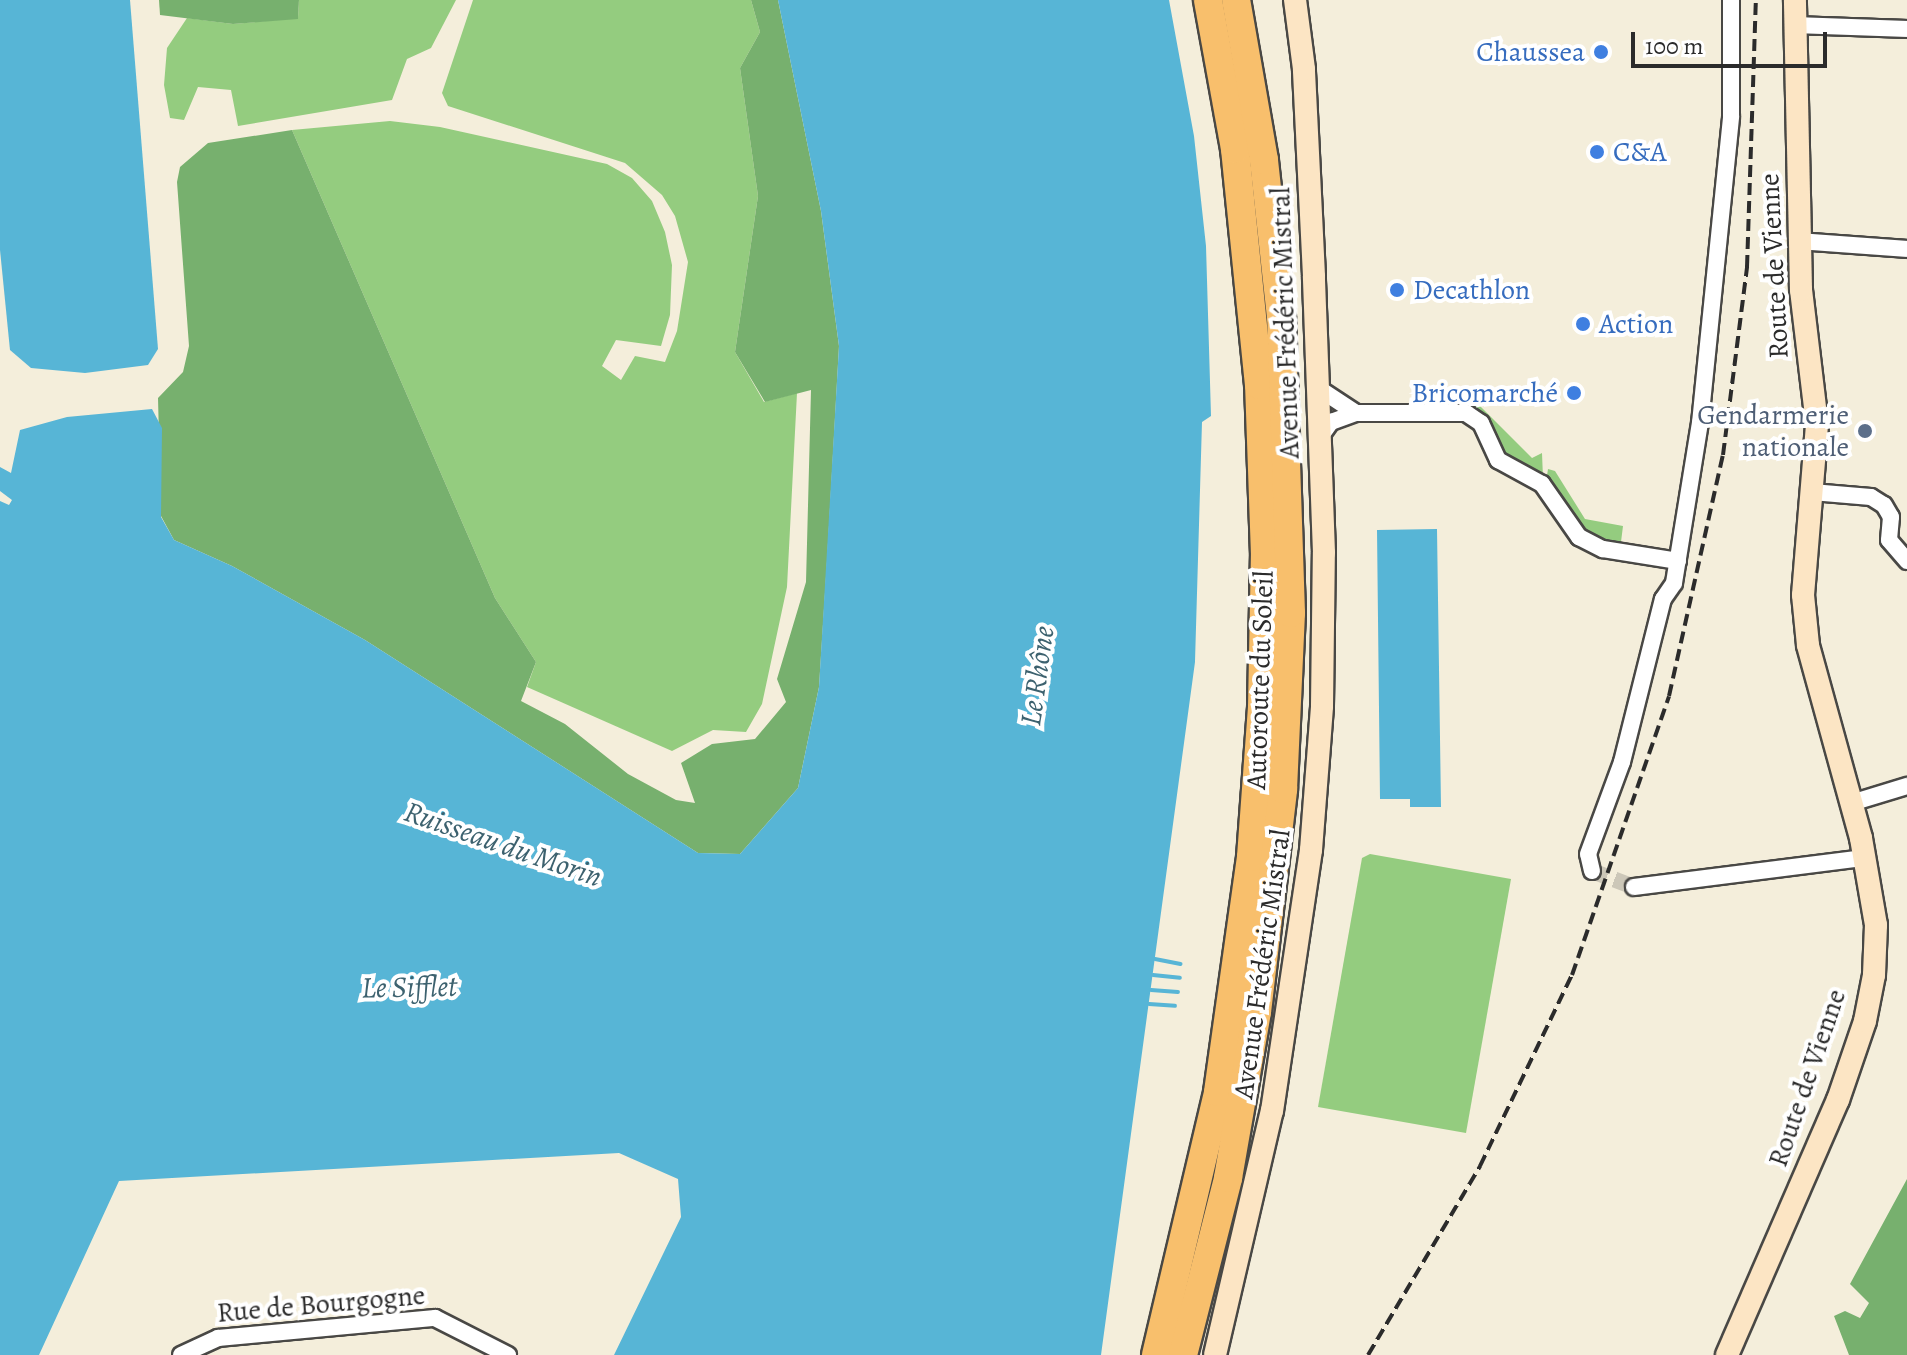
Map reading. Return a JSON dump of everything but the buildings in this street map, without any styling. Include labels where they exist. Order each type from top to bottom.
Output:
[{"type":"highway","name":"Autoroute du Soleil","points":[[1156,1355],[1204,1167],[1225,1052],[1251,857],[1262,708],[1265,555],[1257,356],[1237,165],[1208,0]]},
{"type":"highway","name":"Autoroute du Soleil","points":[[1183,1355],[1228,1178],[1257,1012],[1283,789],[1290,641],[1290,491],[1281,317],[1264,160],[1236,0]]},
{"type":"street","name":"Avenue Frédéric Mistral","points":[[1215,1355],[1272,1111],[1311,850],[1324,632],[1320,437],[1304,69],[1295,0]]},
{"type":"street","points":[[1592,871],[1588,854],[1622,762],[1678,561],[1719,267],[1731,116],[1731,0]]},
{"type":"street","name":"Route de Vienne","points":[[1727,1355],[1838,1100],[1865,1021],[1876,925],[1851,803],[1808,645],[1803,595],[1817,424],[1799,241],[1795,0]]},
{"type":"street","points":[[1795,25],[1907,29]]},
{"type":"street","points":[[1799,241],[1907,249]]},
{"type":"street","points":[[1318,388],[1356,413]]},
{"type":"street","points":[[1320,437],[1338,417],[1356,413],[1474,416],[1498,460],[1542,484],[1579,537],[1603,549],[1678,561]]},
{"type":"street","points":[[1812,492],[1871,497],[1884,505],[1891,517],[1889,540],[1907,561]]},
{"type":"street","points":[[1851,803],[1907,786]]},
{"type":"street","points":[[1634,887],[1864,858]]},
{"type":"street","name":"Rue de Bourgogne","points":[[181,1355],[218,1338],[435,1318],[508,1355]]},
{"type":"green space","points":[[159,0],[299,0],[298,19],[233,24],[160,15]]},
{"type":"green space","points":[[299,0],[456,0],[431,48],[407,59],[392,100],[238,126],[231,90],[198,87],[184,120],[170,118],[164,85],[167,48],[187,18],[233,24],[298,18]]},
{"type":"green space","points":[[473,0],[751,0],[760,32],[740,68],[758,196],[735,352],[764,402],[797,393],[787,587],[762,704],[746,732],[713,730],[672,751],[527,687],[536,662],[495,598],[292,130],[390,121],[440,127],[607,164],[632,178],[652,201],[665,232],[672,265],[670,315],[661,346],[616,340],[602,366],[621,380],[635,356],[665,362],[677,331],[688,262],[675,216],[662,195],[625,163],[448,106],[442,93]]},
{"type":"green space","points":[[751,0],[778,0],[821,211],[839,346],[827,561],[819,687],[798,788],[740,854],[698,853],[365,640],[232,566],[174,540],[161,516],[158,398],[183,372],[189,346],[177,182],[180,167],[208,143],[292,130],[495,598],[536,662],[521,701],[565,724],[628,774],[676,800],[695,803],[681,763],[712,744],[755,739],[786,702],[777,679],[806,582],[811,390],[765,402],[735,352],[758,196],[740,68],[760,32]]},
{"type":"green space","points":[[1466,398],[1487,398],[1480,406],[1532,458],[1542,453],[1543,478],[1501,453],[1462,404]]},
{"type":"green space","points":[[1548,469],[1555,471],[1585,519],[1623,526],[1621,542],[1657,549],[1586,538],[1546,482]]},
{"type":"green space","points":[[1370,854],[1511,879],[1466,1133],[1318,1107],[1362,858]]},
{"type":"green space","points":[[1907,1179],[1907,1355],[1849,1355],[1834,1316],[1845,1311],[1860,1318],[1869,1303],[1850,1284]]},
{"type":"water","points":[[0,0],[130,0],[158,349],[148,365],[85,373],[31,368],[10,350],[0,250]]},
{"type":"water","points":[[778,0],[1169,0],[1194,136],[1206,246],[1211,416],[1202,422],[1195,662],[1101,1355],[614,1355],[681,1217],[678,1179],[619,1153],[119,1181],[39,1355],[0,1355],[0,501],[9,505],[12,500],[0,491],[0,467],[11,473],[20,430],[67,417],[152,409],[162,428],[161,517],[174,540],[232,566],[365,640],[698,853],[740,854],[798,788],[819,687],[839,346],[821,211]]},
{"type":"water","points":[[1437,529],[1441,807],[1410,807],[1410,799],[1380,799],[1377,530]]},
{"type":"waterway","points":[[1155,959],[1181,964]]},
{"type":"waterway","points":[[1153,975],[1180,978]]},
{"type":"waterway","points":[[1151,990],[1178,992]]},
{"type":"waterway","points":[[1149,1004],[1175,1006]]},
{"type":"tunnel","points":[[1592,871],[1634,887]]},
{"type":"railway","points":[[1368,1355],[1480,1166],[1572,975],[1669,696],[1723,455],[1747,267],[1756,0]]},
{"type":"place","name":"Chaussea","points":[[1601,52]]},
{"type":"place","name":"C&A","points":[[1597,152]]},
{"type":"place","name":"Decathlon","points":[[1397,290]]},
{"type":"place","name":"Action","points":[[1583,324]]},
{"type":"place","name":"Bricomarché","points":[[1574,393]]},
{"type":"place","name":"Gendarmerie nationale","points":[[1865,431]]},
{"type":"water label","name":"Le Rhône","points":[[1037,676]]},
{"type":"water label","name":"Ruisseau du Morin","points":[[503,844]]},
{"type":"water label","name":"Le Sifflet","points":[[409,987]]}]
